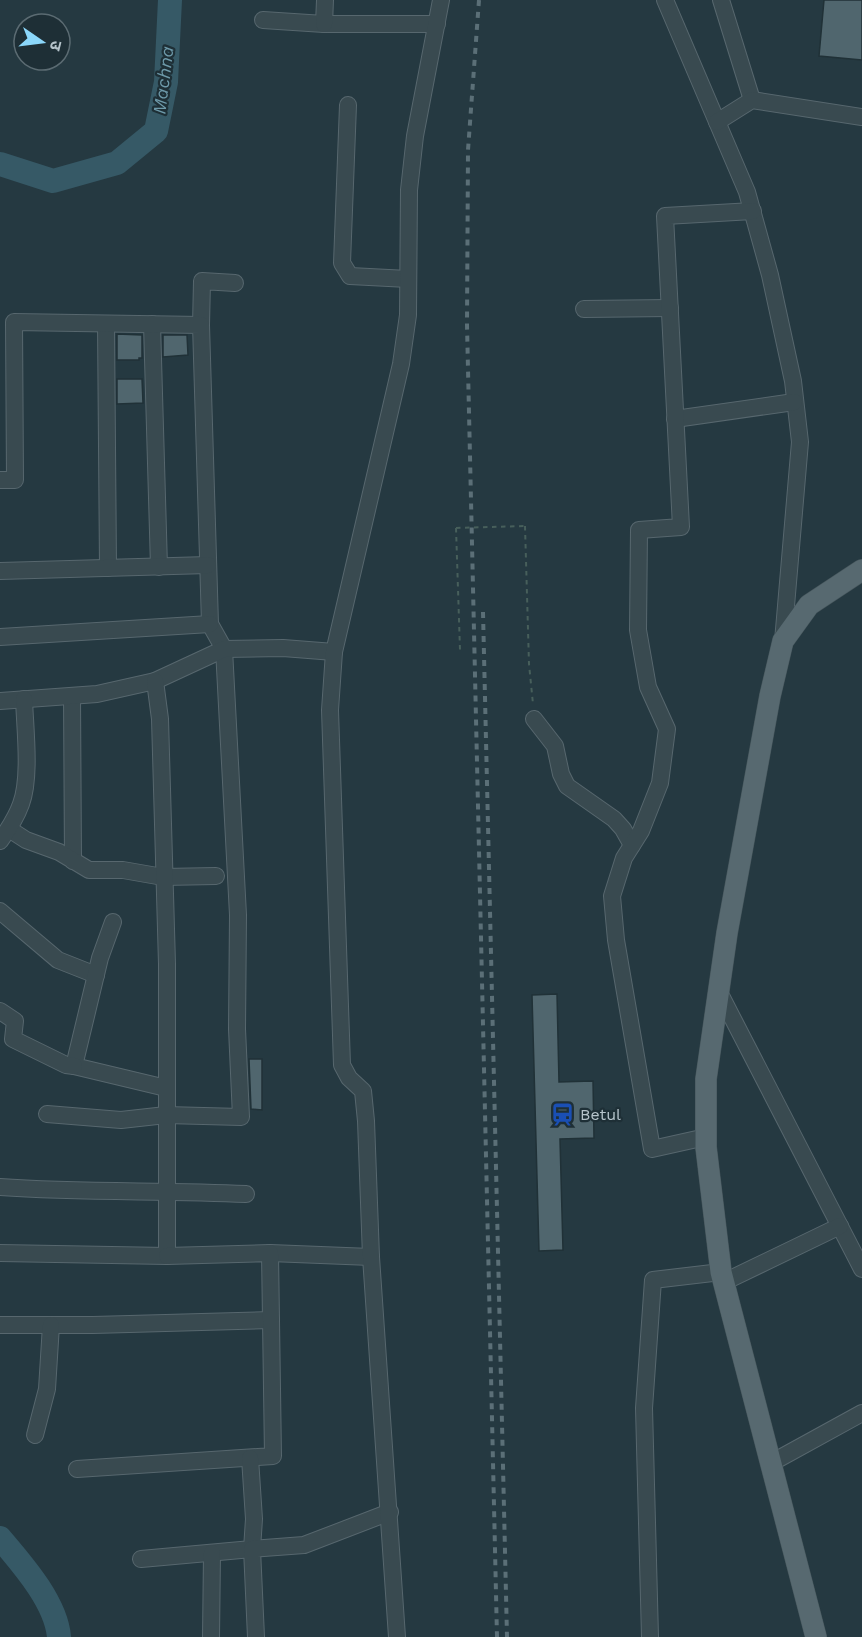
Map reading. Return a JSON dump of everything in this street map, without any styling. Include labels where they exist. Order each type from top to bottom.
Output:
[{"type":"main road","points":[[816,1637],[723,1277],[706,1137],[706,1079],[727,933],[768,707],[783,641],[809,605],[862,570]]},
{"type":"street","points":[[324,24],[326,0]]},
{"type":"street","points":[[397,1637],[371,1257],[366,1121],[363,1091],[349,1078],[342,1065],[330,710],[334,652],[401,364],[408,315],[409,190],[416,136],[441,0]]},
{"type":"street","points":[[665,0],[747,192],[770,275],[793,381],[800,442],[783,641]]},
{"type":"street","points":[[721,0],[752,100]]},
{"type":"street","points":[[264,20],[324,24],[437,24]]},
{"type":"street","points":[[717,122],[752,100],[862,117]]},
{"type":"street","points":[[348,105],[342,263],[350,276],[408,279]]},
{"type":"street","points":[[706,1137],[652,1149],[616,940],[612,896],[624,858],[640,831],[660,783],[667,729],[648,687],[638,630],[639,530],[681,527],[664,216],[753,211]]},
{"type":"street","points":[[47,1114],[121,1120],[166,1115],[241,1117],[237,1029],[238,915],[224,649],[210,624],[201,325],[202,281],[235,283]]},
{"type":"street","points":[[584,309],[670,308]]},
{"type":"street","points":[[0,480],[15,480],[7,394],[14,322],[201,325]]},
{"type":"street","points":[[106,324],[108,568]]},
{"type":"street","points":[[152,324],[159,567]]},
{"type":"street","points":[[675,419],[794,402]]},
{"type":"street","points":[[0,571],[208,565]]},
{"type":"street","points":[[0,637],[210,624]]},
{"type":"street","points":[[0,701],[97,694],[155,681],[224,649],[283,648],[334,652]]},
{"type":"street","points":[[155,681],[160,719],[167,964],[167,1256]]},
{"type":"street","points":[[72,696],[73,861]]},
{"type":"street","points":[[24,699],[27,754],[25,783],[22,802],[5,835],[58,852],[89,870],[123,870],[163,877],[216,876]]},
{"type":"street","points":[[534,719],[555,746],[561,774],[567,786],[614,819],[632,845]]},
{"type":"street","points":[[0,911],[58,960],[96,975]]},
{"type":"street","points":[[75,1066],[100,958],[113,922]]},
{"type":"street","points":[[719,992],[862,1269]]},
{"type":"street","points":[[0,1011],[15,1021],[13,1039],[66,1065],[166,1088]]},
{"type":"street","points":[[0,1187],[246,1194]]},
{"type":"street","points":[[650,1637],[644,1408],[653,1280],[723,1277],[840,1226]]},
{"type":"street","points":[[0,1253],[167,1256],[270,1253],[371,1257]]},
{"type":"street","points":[[77,1469],[273,1456],[270,1253]]},
{"type":"street","points":[[0,1325],[271,1320]]},
{"type":"street","points":[[36,1435],[47,1389],[51,1325]]},
{"type":"street","points":[[771,1463],[862,1413]]},
{"type":"street","points":[[250,1458],[254,1519],[252,1549],[256,1637]]},
{"type":"street","points":[[141,1559],[304,1545],[390,1512]]},
{"type":"street","points":[[211,1637],[212,1553]]},
{"type":"path","points":[[460,650],[456,528],[525,526],[529,664],[534,719]]},
{"type":"building","points":[[824,0],[862,0],[862,60],[819,56]]},
{"type":"building","points":[[117,334],[142,335],[142,358],[117,360]]},
{"type":"building","points":[[163,335],[187,335],[188,355],[163,357]]},
{"type":"building","points":[[117,379],[142,379],[143,403],[117,404]]},
{"type":"building","points":[[557,994],[559,1082],[593,1081],[594,1138],[560,1139],[563,1250],[539,1251],[532,995]]},
{"type":"building","points":[[249,1059],[262,1059],[262,1110],[251,1109]]},
{"type":"waterway","name":"Machna","points":[[0,164],[53,181],[117,163],[156,131],[166,82],[170,0]]},
{"type":"waterway","points":[[0,1538],[45,1597],[57,1624],[59,1637]]},
{"type":"railway","points":[[479,0],[468,150],[467,325],[497,1637]]},
{"type":"railway","points":[[483,612],[507,1637]]},
{"type":"place","name":"Betul","points":[[562,1114]]}]
